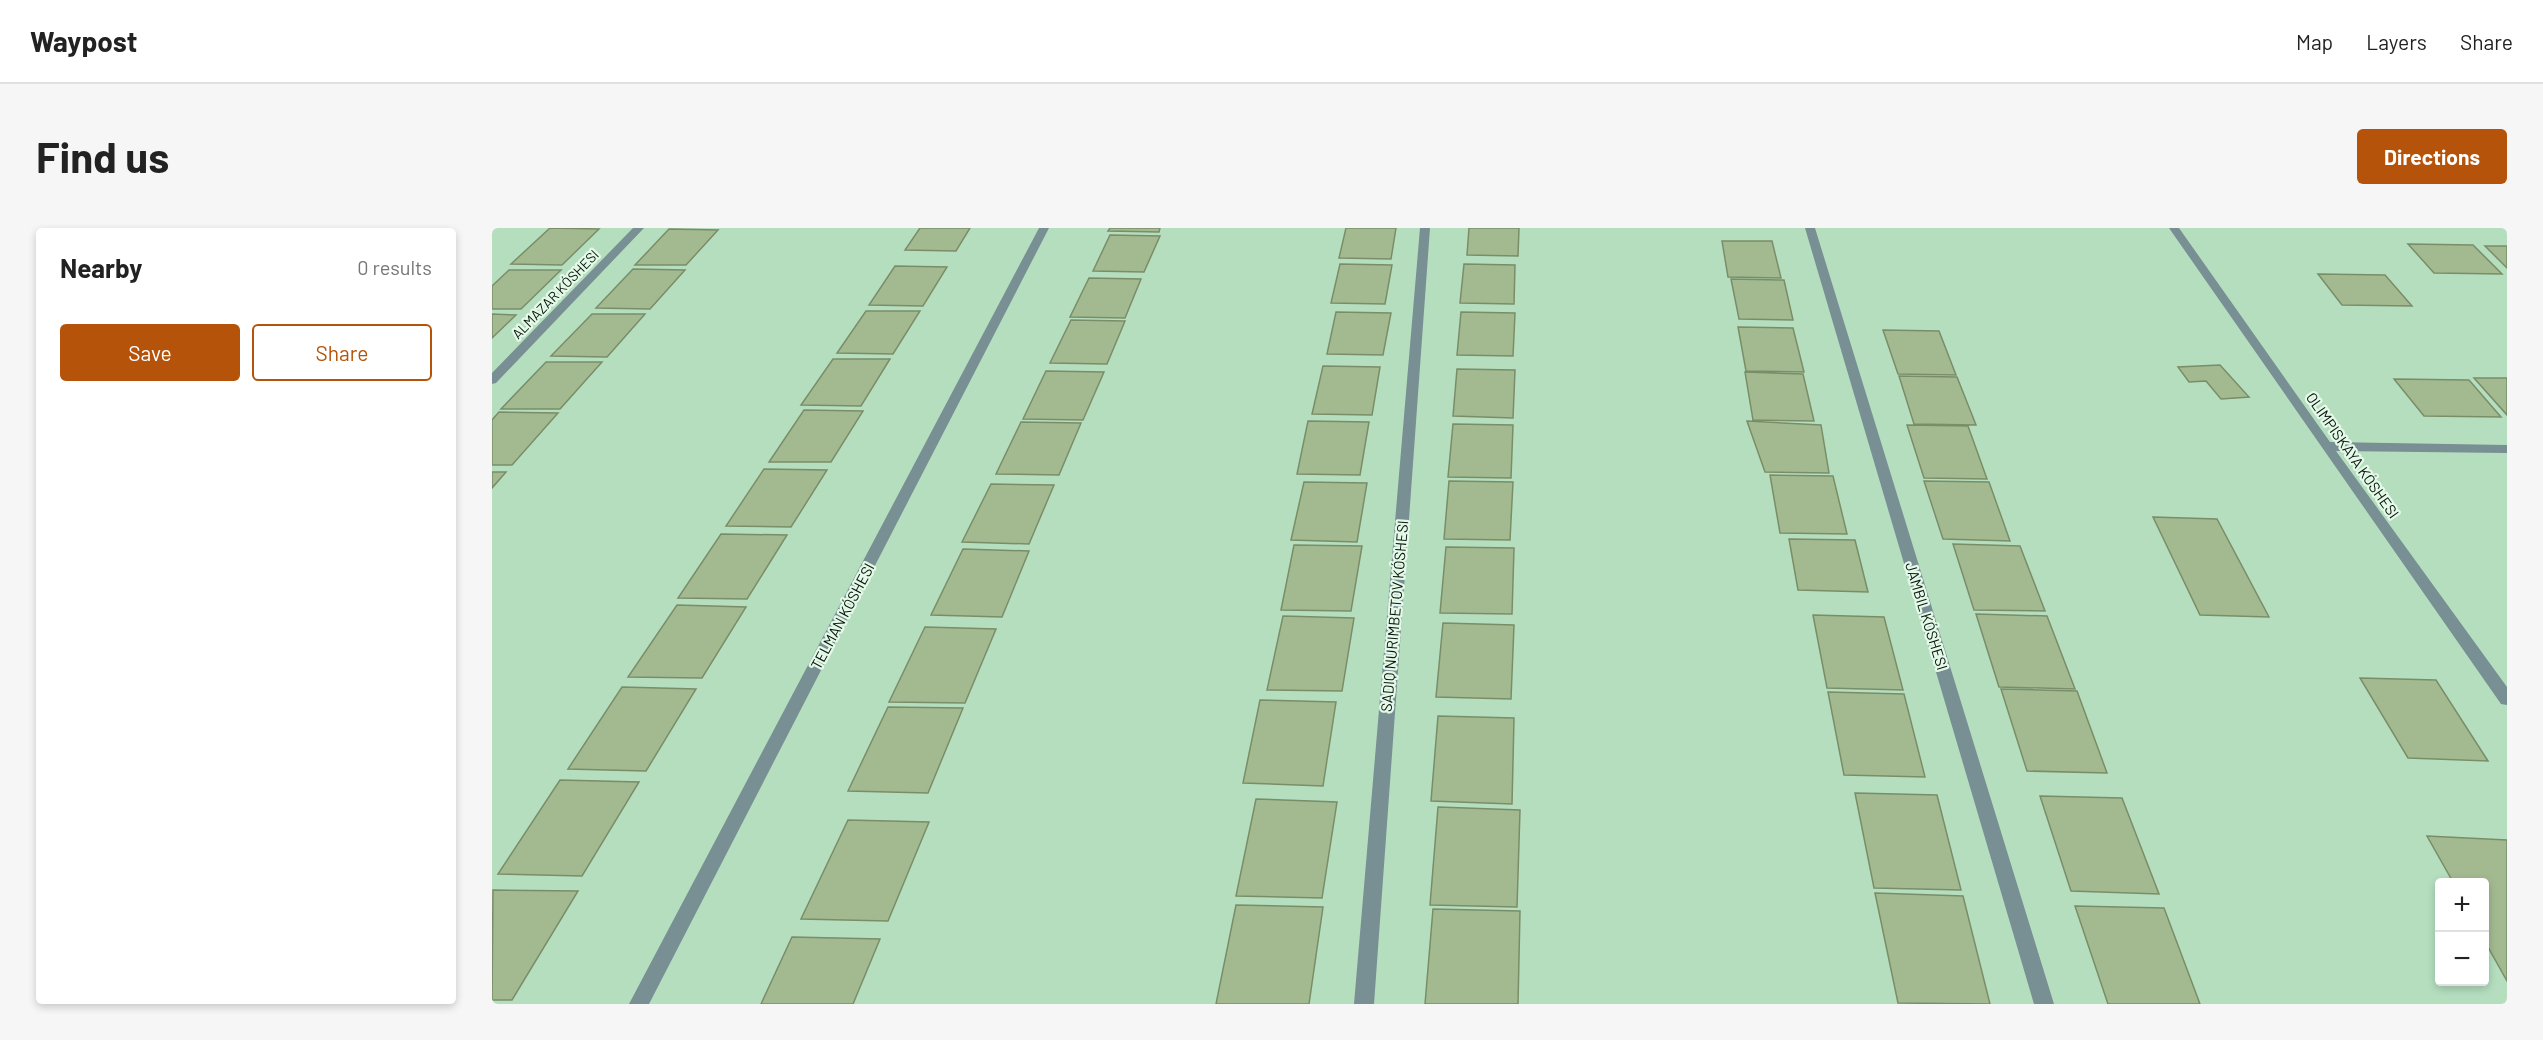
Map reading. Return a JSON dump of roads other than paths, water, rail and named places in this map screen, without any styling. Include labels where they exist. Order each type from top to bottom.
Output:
[{"type":"street","name":"ALMAZAR KÓSHESI","points":[[492,380],[639,228]]},
{"type":"street","name":"TELMAN KÓSHESI","points":[[639,1004],[1044,228]]},
{"type":"street","points":[[1364,1004],[1425,228]]},
{"type":"street","points":[[1810,228],[2044,1004]]},
{"type":"street","name":"OLIMPISKAYA KÓSHESI","points":[[2174,228],[2507,699]]},
{"type":"street","points":[[2326,446],[2507,449]]}]
